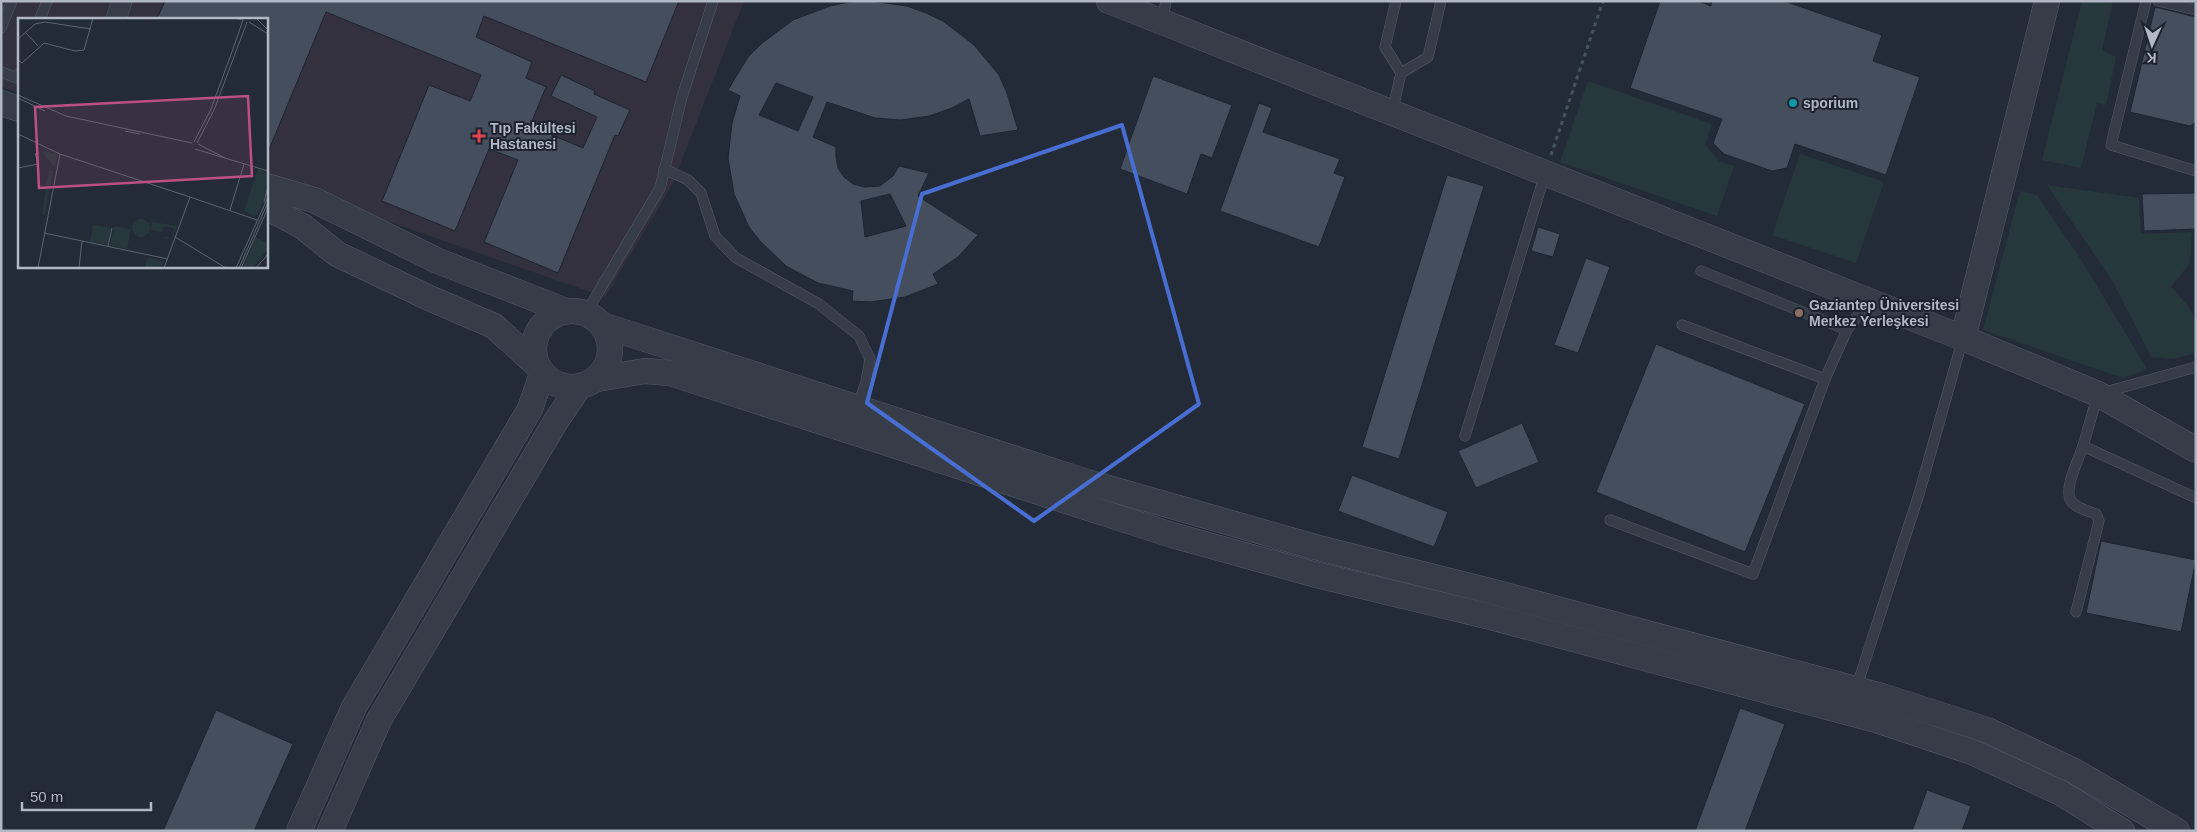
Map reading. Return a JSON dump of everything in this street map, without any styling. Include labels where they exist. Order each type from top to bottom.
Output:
[{"type":"street","points":[[116,18],[122,1]]},
{"type":"street","points":[[1109,1],[1164,12],[1392,114],[1963,338],[2098,394],[2196,450]]},
{"type":"street","points":[[1963,338],[2047,1]]},
{"type":"street","points":[[1,103],[18,109]]},
{"type":"street","points":[[268,187],[314,200],[438,260],[853,419],[1172,535],[1313,574],[1487,616],[1876,720],[1972,752],[2062,793],[2122,831]]},
{"type":"street","points":[[302,226],[314,200]]},
{"type":"street","points":[[268,207],[302,226],[338,254],[427,297],[494,326],[558,385],[588,383],[645,371],[670,373],[853,419],[1087,482],[1315,547],[1490,591],[1885,697],[1986,730],[2074,771],[2177,831]]},
{"type":"street","points":[[299,831],[354,707],[530,409],[540,369],[534,345],[540,327],[556,314],[584,316],[607,333],[610,353],[608,363],[588,383],[556,421],[379,720],[330,831]]},
{"type":"lane","points":[[1,28],[12,1]]},
{"type":"lane","points":[[40,18],[47,1]]},
{"type":"lane","points":[[584,316],[660,188],[682,97],[713,1]]},
{"type":"lane","points":[[1392,114],[1401,73],[1385,47],[1396,1]]},
{"type":"lane","points":[[1401,73],[1428,57],[1442,1]]},
{"type":"lane","points":[[2146,1],[2111,145],[2196,171]]},
{"type":"lane","points":[[2158,1],[2196,10]]},
{"type":"lane","points":[[1,72],[17,78],[18,76]]},
{"type":"lane","points":[[664,169],[688,180],[701,193],[715,236],[736,258],[819,304],[859,336],[870,359],[866,382],[853,419]]},
{"type":"lane","points":[[1465,436],[1545,174]]},
{"type":"lane","points":[[1701,271],[1847,330]]},
{"type":"lane","points":[[1610,520],[1753,574],[1825,379],[1847,330],[1869,301]]},
{"type":"lane","points":[[1682,325],[1825,379]]},
{"type":"lane","points":[[1856,690],[1920,494],[1963,338]]},
{"type":"lane","points":[[2076,612],[2099,521],[2096,514],[2081,509],[2071,500],[2068,489],[2098,394],[2196,368]]},
{"type":"lane","points":[[2083,446],[2196,498]]},
{"type":"path","points":[[1545,174],[1603,1]]},
{"type":"highlighted area","points":[[1122,125],[1199,404],[1034,521],[867,403],[922,194]]},
{"type":"shaded area","name":"Tıp Fakültesi Hastanesi","points":[[1,1],[744,1],[672,185],[605,297],[268,180],[268,18],[18,18],[18,93],[1,87]]},
{"type":"shaded area","points":[[2082,1],[2113,1],[2102,50],[2116,57],[2106,105],[2097,103],[2081,168],[2042,160]]},
{"type":"shaded area","points":[[1588,81],[1712,124],[1705,145],[1719,161],[1734,166],[1717,216],[1560,162]]},
{"type":"shaded area","points":[[1800,154],[1884,182],[1856,263],[1772,235]]},
{"type":"shaded area","points":[[2047,185],[2139,198],[2141,234],[2192,232],[2190,263],[2171,287],[2188,306],[2196,319],[2196,353],[2173,359],[2151,357],[2113,282]]},
{"type":"shaded area","points":[[2020,191],[2037,195],[2080,258],[2147,369],[2123,378],[1983,330]]},
{"type":"building","points":[[165,1],[679,1],[646,82],[484,16],[476,37],[532,62],[526,78],[546,87],[530,126],[583,148],[597,117],[551,96],[561,75],[595,91],[594,94],[630,110],[618,136],[615,135],[558,273],[484,242],[518,160],[489,149],[455,231],[382,201],[429,85],[470,101],[481,75],[326,12],[268,152],[268,18],[157,18]]},
{"type":"building","points":[[871,1],[907,6],[943,21],[974,45],[999,75],[1007,93],[1018,130],[980,136],[969,99],[952,108],[929,116],[901,120],[875,118],[827,102],[813,137],[836,147],[838,168],[844,177],[853,184],[864,187],[880,186],[893,176],[899,166],[929,173],[918,196],[978,235],[958,257],[933,274],[938,284],[905,297],[870,302],[852,301],[853,291],[818,283],[786,266],[760,241],[749,227],[734,194],[728,158],[732,123],[740,96],[728,90],[748,57],[762,43],[793,20],[830,6],[849,2]],"holes":[[[776,83],[813,97],[798,131],[759,115]],[[890,194],[906,226],[865,237],[861,201]]]},
{"type":"building","name":"sporium","points":[[1660,1],[1698,1],[1711,6],[1712,1],[1784,1],[1882,35],[1873,61],[1920,77],[1886,175],[1795,144],[1787,168],[1772,171],[1724,154],[1713,143],[1722,119],[1630,88]]},
{"type":"building","points":[[2155,7],[2196,17],[2196,122],[2190,126],[2130,112]]},
{"type":"building","points":[[1153,76],[1232,105],[1212,158],[1201,154],[1187,194],[1120,169]]},
{"type":"building","points":[[1259,103],[1272,108],[1263,132],[1340,159],[1334,173],[1345,177],[1319,247],[1220,211]]},
{"type":"building","points":[[1447,175],[1484,186],[1399,459],[1362,447]]},
{"type":"building","points":[[2196,193],[2196,229],[2144,231],[2142,194]]},
{"type":"building","points":[[1538,227],[1560,234],[1553,257],[1531,251]]},
{"type":"building","points":[[1586,258],[1610,267],[1578,353],[1554,345]]},
{"type":"building","points":[[1656,344],[1805,404],[1745,552],[1596,492]]},
{"type":"building","points":[[1522,423],[1539,462],[1476,488],[1458,451]]},
{"type":"building","points":[[1352,475],[1448,512],[1434,547],[1338,511]]},
{"type":"building","points":[[2101,541],[2196,560],[2181,632],[2086,613]]},
{"type":"building","points":[[1740,708],[1785,724],[1745,831],[1695,831]]},
{"type":"building","points":[[216,710],[293,744],[254,831],[163,831]]},
{"type":"building","points":[[1927,790],[1971,806],[1962,831],[1912,831]]},
{"type":"place","name":"sporium","points":[[1793,103]]},
{"type":"place","name":"Tıp Fakültesi Hastanesi","points":[[479,136]]},
{"type":"place","name":"Gaziantep Üniversitesi Merkez Yerleşkesi","points":[[1799,313]]}]
